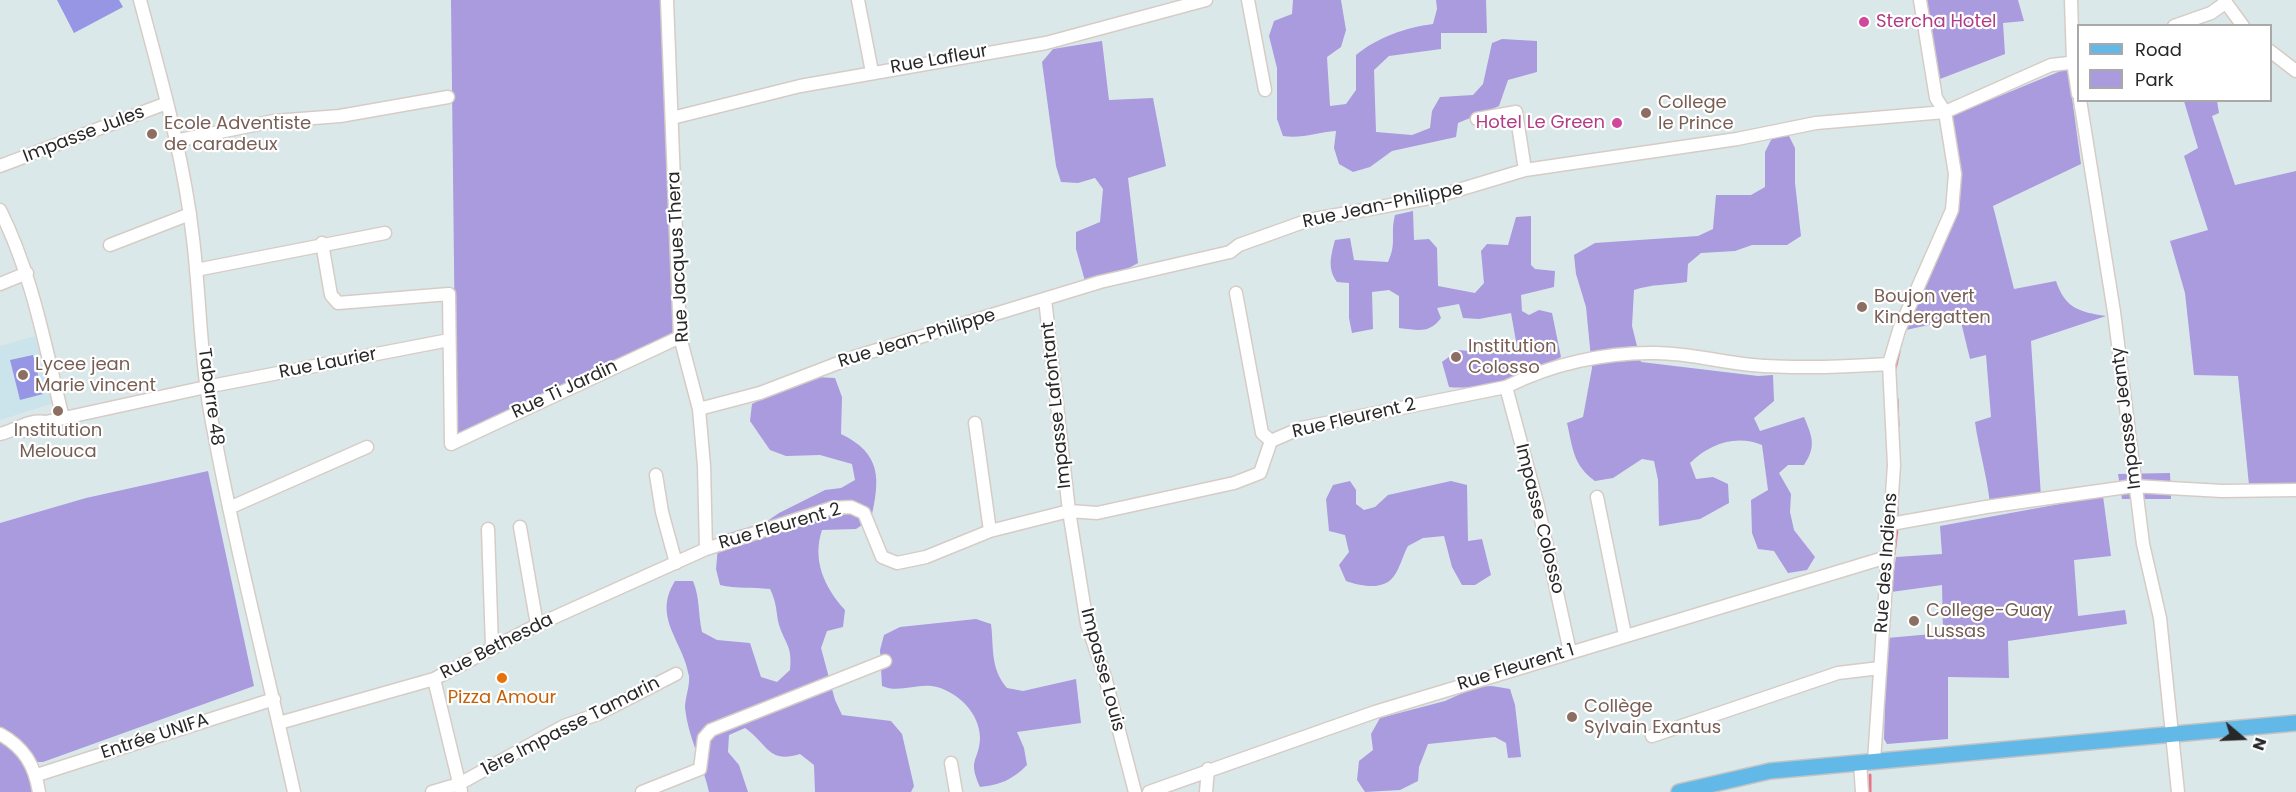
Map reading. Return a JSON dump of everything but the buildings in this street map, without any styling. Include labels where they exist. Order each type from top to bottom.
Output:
[{"type":"main road","points":[[1679,792],[1770,771],[2296,723]]},
{"type":"street","name":"Tabarre 48","points":[[141,0],[167,104],[189,214],[206,387],[229,508],[294,792]]},
{"type":"street","name":"Rue Jacques Thera","points":[[667,0],[680,337],[699,409],[705,466],[706,549]]},
{"type":"street","points":[[858,0],[872,72]]},
{"type":"street","points":[[1248,0],[1265,90]]},
{"type":"street","points":[[1920,0],[1936,98],[1945,112]]},
{"type":"street","points":[[2071,0],[2076,62]]},
{"type":"street","name":"Rue Lafleur","points":[[672,118],[800,86],[1046,43],[1201,1]]},
{"type":"street","points":[[2180,24],[2211,13],[2225,1],[2241,24]]},
{"type":"street","points":[[2272,52],[2296,71]]},
{"type":"street","name":"Rue Jean-Philippe","points":[[699,409],[760,393],[854,357],[1100,282],[1230,252],[1239,245],[1309,220],[1435,197],[1526,170],[1737,139],[1816,123],[1945,112],[2051,65],[2076,62]]},
{"type":"street","points":[[175,141],[274,121],[340,116],[448,97]]},
{"type":"street","name":"Impasse Jeanty","points":[[2080,102],[2114,312],[2134,486],[2143,544],[2160,618],[2178,792]]},
{"type":"street","name":"Impasse Jules","points":[[0,166],[167,104]]},
{"type":"street","points":[[1477,118],[1516,112],[1526,170]]},
{"type":"street","name":"Rue des Indiens","points":[[1862,792],[1880,668],[1891,524],[1894,465],[1889,364],[1899,330],[1952,210],[1955,174],[1945,112]]},
{"type":"street","points":[[0,210],[27,273],[38,309],[44,345],[63,418]]},
{"type":"street","points":[[110,245],[189,214]]},
{"type":"street","points":[[196,270],[322,243],[385,233]]},
{"type":"street","points":[[322,243],[331,295],[338,303],[449,294],[449,340]]},
{"type":"street","points":[[0,284],[27,273]]},
{"type":"street","points":[[1236,293],[1262,433],[1271,441]]},
{"type":"street","name":"Impasse Lafontant","points":[[1045,299],[1069,512]]},
{"type":"street","name":"Rue Ti Jardin","points":[[449,340],[451,444],[680,337]]},
{"type":"street","name":"Rue Laurier","points":[[0,434],[17,430],[35,420],[46,422],[206,387],[449,340]]},
{"type":"street","name":"Rue Fleurent 2","points":[[706,549],[832,508],[851,507],[864,513],[882,557],[897,563],[926,557],[990,531],[1069,512],[1097,513],[1234,483],[1260,473],[1271,441],[1301,428],[1506,387],[1527,376],[1588,358],[1656,352],[1752,365],[1845,367],[1889,364]]},
{"type":"street","name":"Impasse Colosso","points":[[1506,387],[1538,506],[1570,652]]},
{"type":"street","points":[[975,423],[990,531]]},
{"type":"street","points":[[229,508],[368,447]]},
{"type":"street","points":[[656,475],[662,512],[676,563]]},
{"type":"street","points":[[1891,524],[1986,507],[2134,486],[2222,491],[2296,489]]},
{"type":"street","points":[[1597,497],[1625,635]]},
{"type":"street","name":"Impasse Louis","points":[[1069,512],[1087,624],[1135,792]]},
{"type":"street","points":[[520,528],[537,625]]},
{"type":"street","points":[[488,529],[492,647]]},
{"type":"street","name":"Rue Bethesda","points":[[279,723],[434,679],[537,625],[706,549]]},
{"type":"street","name":"Rue Fleurent 1","points":[[1149,792],[1208,769],[1375,712],[1887,557]]},
{"type":"street","points":[[642,792],[700,769],[704,738],[711,730],[885,661]]},
{"type":"street","points":[[1652,736],[1838,672],[1880,668]]},
{"type":"street","name":"1ère Impasse Tamarin","points":[[432,792],[460,788],[564,726],[598,714],[676,674]]},
{"type":"street","points":[[434,679],[460,788]]},
{"type":"street","name":"Entrée UNIFA","points":[[37,775],[274,699]]},
{"type":"street","points":[[0,734],[12,740],[27,755],[37,775],[39,792]]},
{"type":"street","points":[[951,763],[956,792]]},
{"type":"street","points":[[1206,792],[1208,769]]},
{"type":"shaded area","points":[[57,0],[119,0],[123,7],[74,33]]},
{"type":"shaded area","name":"Lycee jean Marie vincent","points":[[35,336],[54,403],[0,420],[0,346]]},
{"type":"shaded area","points":[[33,355],[43,394],[20,400],[10,360]]},
{"type":"green space","points":[[451,0],[663,0],[678,330],[456,437]]},
{"type":"green space","points":[[1293,0],[1341,0],[1346,30],[1341,47],[1327,57],[1330,106],[1346,104],[1356,90],[1356,55],[1392,34],[1433,24],[1437,9],[1436,0],[1486,0],[1487,33],[1441,33],[1441,49],[1389,56],[1374,70],[1376,132],[1412,135],[1430,128],[1432,111],[1440,97],[1473,95],[1483,84],[1492,43],[1502,39],[1537,41],[1537,72],[1508,80],[1499,106],[1458,123],[1456,137],[1392,151],[1370,167],[1353,172],[1339,164],[1334,148],[1336,131],[1297,137],[1283,136],[1277,119],[1277,68],[1269,36],[1274,21],[1292,14]]},
{"type":"green space","points":[[1925,0],[2018,0],[2024,21],[2003,23],[2005,54],[1940,79]]},
{"type":"green space","points":[[1102,41],[1109,100],[1153,98],[1166,166],[1128,178],[1138,263],[1116,275],[1085,281],[1076,249],[1076,232],[1100,222],[1103,189],[1095,178],[1078,183],[1061,182],[1056,166],[1042,62],[1053,49]]},
{"type":"green space","points":[[2068,68],[2081,164],[1993,206],[2014,289],[2056,281],[2064,297],[2074,307],[2088,313],[2106,316],[2031,341],[2041,497],[1990,504],[1975,422],[1991,417],[1986,355],[1970,359],[1960,318],[1906,330],[1958,207],[1951,116]]},
{"type":"green space","points":[[2184,102],[2217,102],[2219,113],[2212,116],[2235,185],[2296,171],[2296,483],[2249,485],[2238,376],[2194,375],[2185,293],[2170,241],[2208,230],[2184,156],[2198,148]]},
{"type":"green space","points":[[1789,136],[1795,148],[1795,183],[1801,236],[1787,245],[1752,245],[1735,251],[1701,253],[1688,264],[1687,282],[1634,290],[1632,326],[1641,362],[1758,376],[1773,375],[1774,401],[1754,418],[1760,431],[1804,417],[1812,442],[1808,459],[1804,465],[1788,465],[1779,473],[1791,494],[1790,512],[1794,530],[1815,557],[1807,570],[1788,573],[1774,551],[1758,549],[1752,533],[1751,500],[1768,490],[1762,445],[1742,440],[1733,441],[1714,446],[1697,456],[1690,463],[1696,479],[1713,477],[1728,484],[1729,503],[1700,519],[1659,526],[1658,480],[1654,461],[1642,459],[1613,478],[1595,481],[1578,462],[1567,423],[1583,417],[1592,368],[1586,307],[1576,274],[1574,255],[1595,243],[1698,236],[1713,229],[1716,195],[1751,195],[1765,187],[1765,152],[1772,138]]},
{"type":"green space","points":[[1413,211],[1414,240],[1429,239],[1437,248],[1438,286],[1475,293],[1484,283],[1481,251],[1487,244],[1508,245],[1516,217],[1531,216],[1531,265],[1535,269],[1555,271],[1554,287],[1521,295],[1522,311],[1529,315],[1539,310],[1552,313],[1561,357],[1506,380],[1462,388],[1449,387],[1442,362],[1458,350],[1480,352],[1517,347],[1511,313],[1479,319],[1463,318],[1459,304],[1437,308],[1441,318],[1427,329],[1399,328],[1399,296],[1389,290],[1372,292],[1373,329],[1352,333],[1349,318],[1349,283],[1337,282],[1331,267],[1335,240],[1350,238],[1354,260],[1388,262],[1392,249],[1395,215]]},
{"type":"green space","points":[[815,377],[835,378],[842,397],[841,434],[864,450],[871,459],[876,480],[871,519],[856,529],[822,530],[818,552],[822,573],[831,592],[845,610],[843,627],[827,631],[821,648],[835,700],[842,715],[891,721],[902,734],[914,786],[911,792],[815,792],[814,765],[800,754],[781,756],[769,751],[745,728],[729,735],[728,752],[739,765],[748,792],[709,792],[687,719],[685,708],[689,676],[668,618],[669,594],[675,581],[693,581],[702,632],[717,640],[750,643],[761,677],[777,682],[790,670],[789,649],[780,628],[775,601],[770,589],[720,585],[716,569],[719,536],[766,522],[825,490],[841,488],[855,480],[852,464],[820,455],[786,456],[770,450],[750,421],[752,404],[775,392]]},
{"type":"green space","points":[[208,471],[254,686],[43,762],[34,762],[0,732],[0,523],[86,498]]},
{"type":"green space","points":[[2170,473],[2171,499],[2122,499],[2118,474]]},
{"type":"green space","points":[[1350,481],[1356,490],[1356,504],[1364,510],[1375,507],[1388,495],[1451,481],[1467,485],[1468,541],[1482,539],[1491,575],[1475,585],[1462,585],[1452,567],[1444,536],[1423,538],[1408,546],[1396,573],[1390,581],[1384,584],[1365,586],[1346,581],[1339,565],[1349,552],[1345,535],[1329,531],[1326,499],[1333,485]]},
{"type":"green space","points":[[2103,496],[2111,556],[2074,560],[2078,616],[2125,610],[2127,624],[2008,641],[2009,678],[1948,677],[1948,739],[1887,744],[1884,739],[1887,638],[1943,633],[1942,585],[1891,592],[1896,557],[1942,554],[1940,526]]},
{"type":"green space","points":[[976,619],[991,624],[995,666],[1007,688],[1023,691],[1076,679],[1081,723],[1017,732],[1024,748],[1027,765],[1005,781],[980,787],[974,770],[980,738],[979,729],[967,706],[953,694],[937,687],[896,689],[882,686],[880,650],[884,635],[900,627]]},
{"type":"green space","points":[[1492,686],[1510,689],[1515,705],[1521,757],[1508,758],[1506,743],[1495,737],[1428,744],[1419,767],[1418,781],[1400,790],[1365,792],[1357,780],[1359,761],[1373,750],[1371,734],[1380,718],[1445,701],[1476,687]]},
{"type":"green space","points":[[0,740],[13,750],[22,762],[32,792],[0,792]]},
{"type":"waterway","points":[[1895,369],[1899,352]]},
{"type":"waterway","points":[[1897,399],[1898,426]]},
{"type":"waterway","points":[[1897,507],[1897,516]]},
{"type":"waterway","points":[[1894,554],[1897,529]]},
{"type":"waterway","points":[[1870,775],[1870,792]]},
{"type":"place","name":"Stercha Hotel","points":[[1864,22]]},
{"type":"place","name":"College le Prince","points":[[1646,113]]},
{"type":"place","name":"Hotel Le Green","points":[[1617,123]]},
{"type":"place","name":"Ecole Adventiste de caradeux","points":[[152,134]]},
{"type":"place","name":"Boujon vert Kindergatten","points":[[1862,307]]},
{"type":"place","name":"Institution Colosso","points":[[1456,357]]},
{"type":"place","name":"Lycee jean Marie vincent","points":[[23,375]]},
{"type":"place","name":"Institution Melouca","points":[[58,411]]},
{"type":"place","name":"College-Guay Lussas","points":[[1914,621]]},
{"type":"place","name":"Pizza Amour","points":[[502,678]]},
{"type":"place","name":"Collège Sylvain Exantus","points":[[1572,717]]}]
